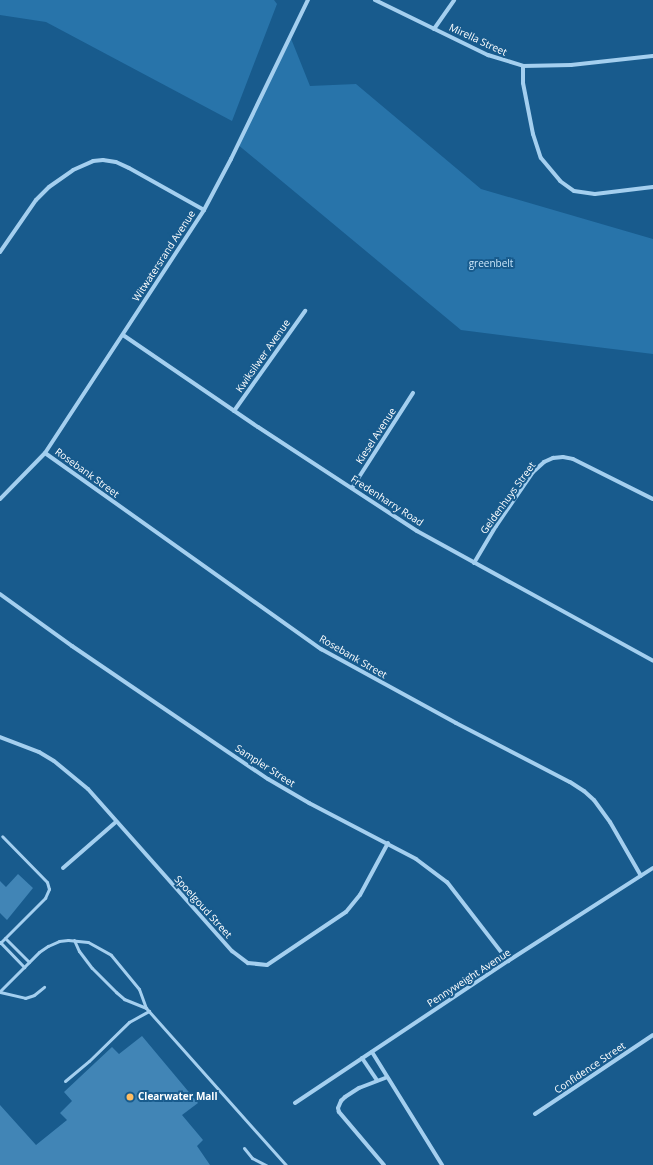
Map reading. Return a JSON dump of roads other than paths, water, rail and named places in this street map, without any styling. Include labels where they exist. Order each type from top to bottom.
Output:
[{"type":"street","name":"Witwatersrand Avenue","points":[[0,499],[45,453],[204,210],[231,159],[308,0]]},
{"type":"street","name":"Mirella Street","points":[[375,0],[488,55],[523,66],[571,65],[653,56]]},
{"type":"street","points":[[434,29],[454,0]]},
{"type":"street","points":[[523,66],[523,83],[533,134],[541,158],[560,181],[574,192],[595,194],[653,187]]},
{"type":"street","points":[[0,252],[36,200],[49,187],[73,170],[93,161],[103,160],[116,162],[204,210]]},
{"type":"street","name":"Kwiksilwer Avenue","points":[[234,411],[305,311]]},
{"type":"street","name":"Fredenharry Road","points":[[123,335],[234,411],[417,531],[653,662]]},
{"type":"street","name":"Kiesel Avenue","points":[[352,488],[413,393]]},
{"type":"street","name":"Rosebank Street","points":[[45,453],[321,649],[456,723],[570,782],[584,791],[594,800],[610,822],[641,876]]},
{"type":"street","name":"Geldenhuys Street","points":[[474,563],[496,526],[534,472],[544,462],[553,458],[563,457],[573,459],[653,499]]},
{"type":"street","name":"Sampler Street","points":[[0,594],[79,651],[268,779],[309,803],[416,859],[447,882],[508,961]]},
{"type":"street","name":"Spoelgoud Street","points":[[0,737],[39,752],[54,761],[88,789],[232,951],[243,961],[257,965],[267,965],[276,960],[346,912],[360,895],[388,843]]},
{"type":"street","points":[[63,868],[116,822]]},
{"type":"street","name":"Pennyweight Avenue","points":[[295,1103],[508,961],[653,868]]},
{"type":"street","name":"Confidence Street","points":[[535,1114],[653,1035]]},
{"type":"street","points":[[372,1052],[442,1165]]},
{"type":"street","points":[[362,1058],[377,1080]]},
{"type":"street","points":[[384,1165],[339,1112],[338,1108],[339,1104],[345,1097],[377,1080],[387,1077]]},
{"type":"lane","points":[[2,836],[47,882],[49,889],[45,898],[0,943],[24,967]]},
{"type":"lane","points":[[5,938],[29,962]]},
{"type":"lane","points":[[74,940],[79,951],[92,968],[116,992],[124,999],[147,1009]]},
{"type":"lane","points":[[44,987],[30,998],[21,998],[0,991],[29,962],[48,946],[59,941],[74,940],[88,942],[111,955],[139,988],[147,1009],[285,1165]]},
{"type":"lane","points":[[66,1081],[129,1022],[147,1009]]},
{"type":"lane","points":[[244,1148],[252,1158],[266,1165]]},
{"type":"place","name":"Clearwater Mall","points":[[130,1097]]},
{"type":"park label","name":"greenbelt","points":[[491,264]]}]
